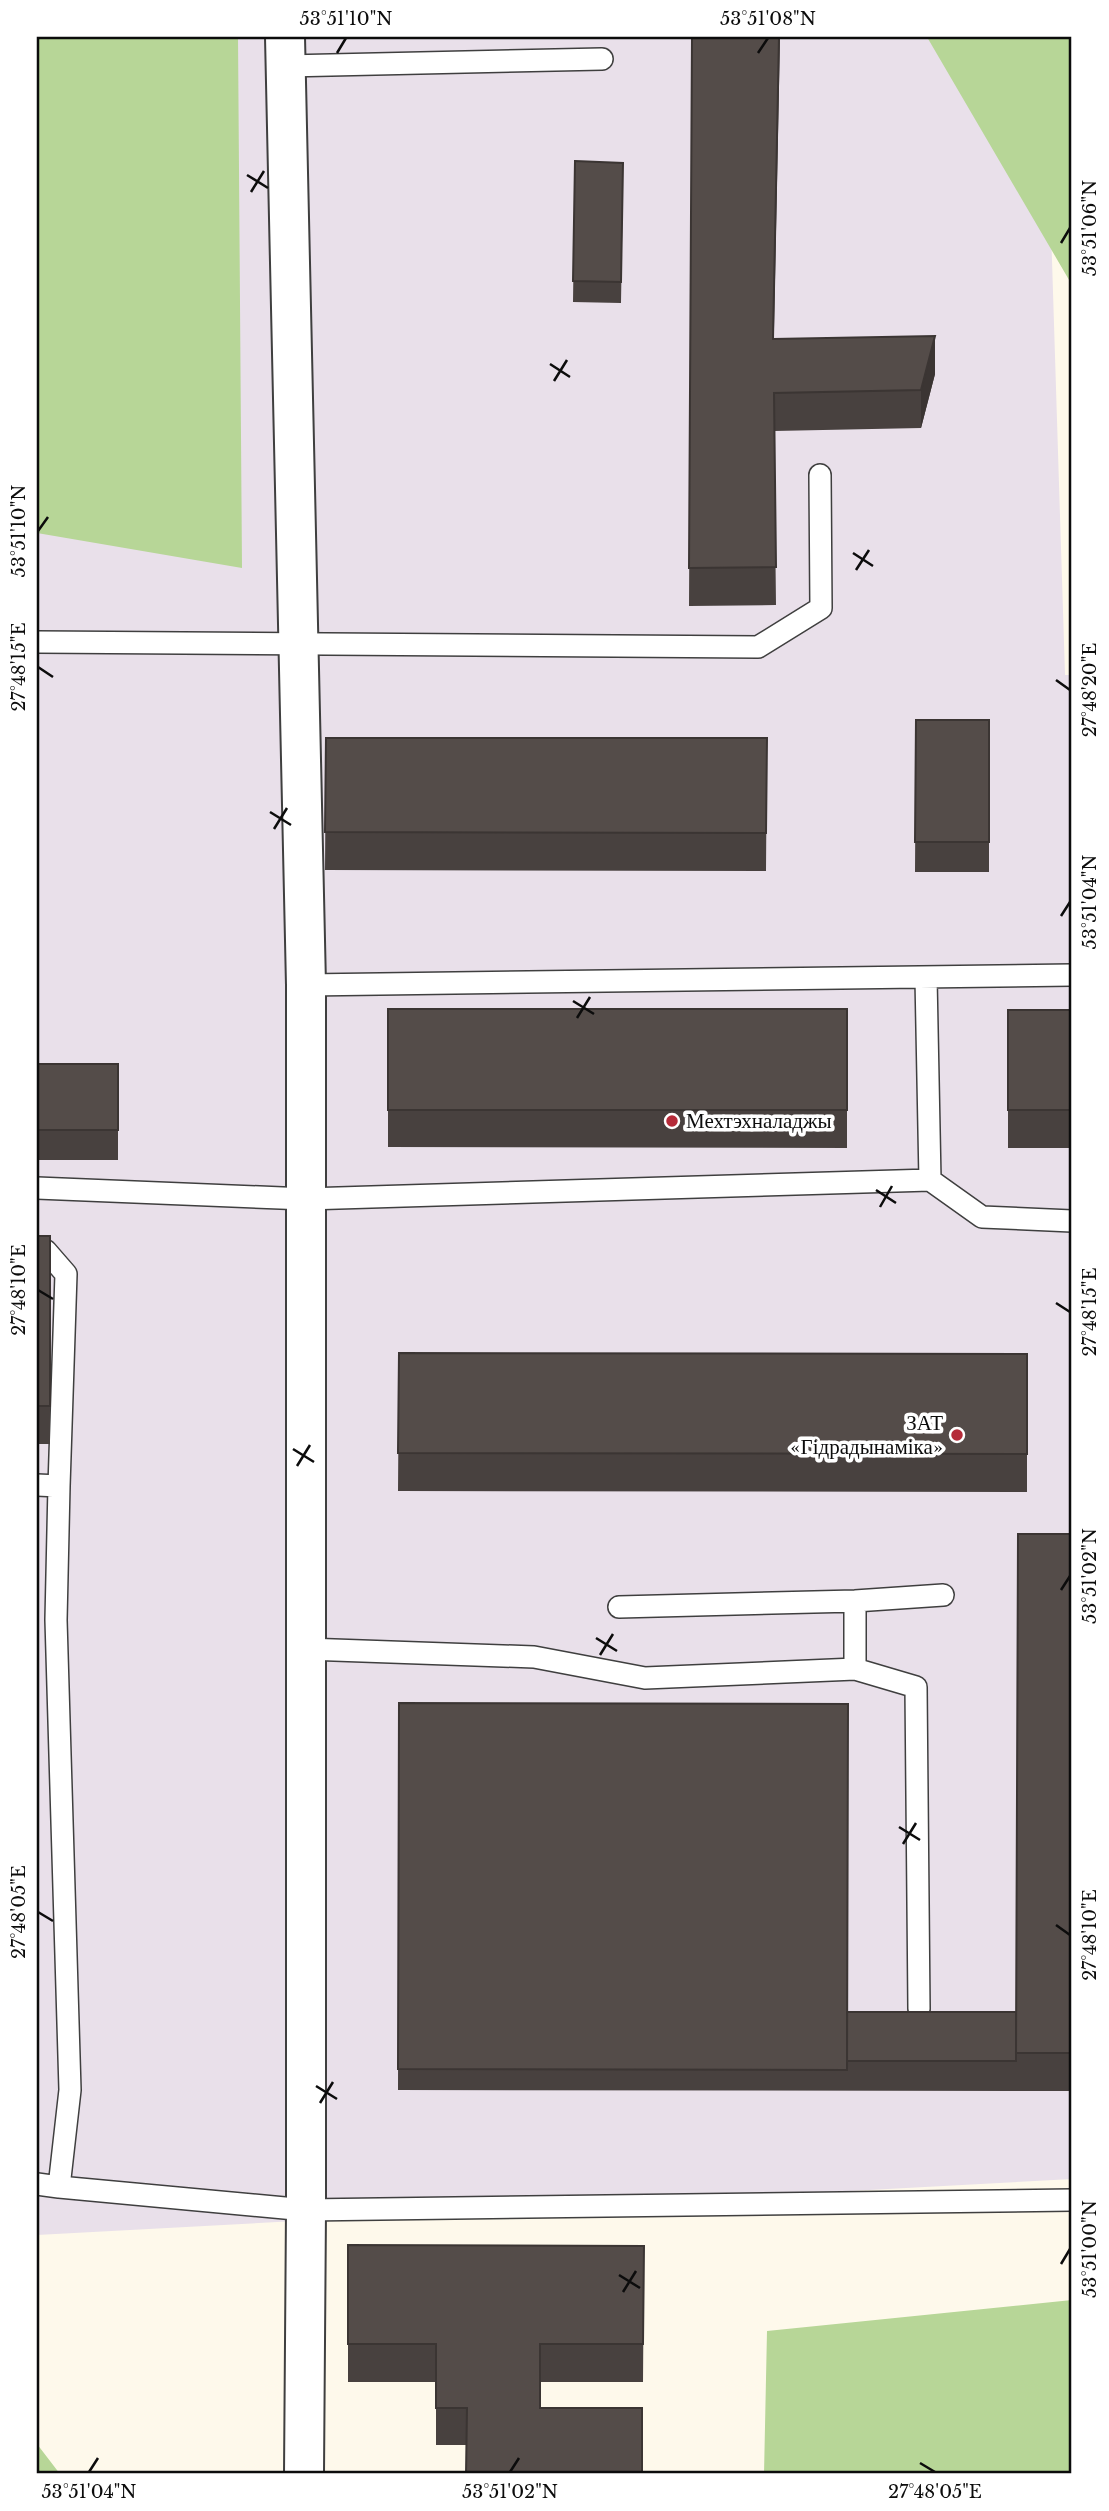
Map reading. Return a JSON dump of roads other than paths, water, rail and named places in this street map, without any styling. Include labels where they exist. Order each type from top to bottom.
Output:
[{"type":"street","points":[[285,52],[306,985],[304,2474]]},
{"type":"lane","points":[[285,52],[602,60]]},
{"type":"lane","points":[[37,642],[758,647],[821,608],[820,475]]},
{"type":"lane","points":[[306,985],[1072,975]]},
{"type":"lane","points":[[926,978],[930,1180]]},
{"type":"lane","points":[[37,1188],[306,1199],[930,1180],[982,1217],[1072,1221]]},
{"type":"lane","points":[[37,1250],[46,1251],[66,1274],[57,1620],[70,2090],[59,2187]]},
{"type":"lane","points":[[37,1485],[59,1486]]},
{"type":"lane","points":[[619,1607],[855,1601],[943,1595]]},
{"type":"lane","points":[[855,1601],[855,1669]]},
{"type":"lane","points":[[306,1649],[534,1657],[645,1678],[855,1669],[916,1687],[919,2009]]},
{"type":"lane","points":[[37,2184],[306,2210],[1072,2200]]},
{"type":"place","name":"Мехтэхналаджы","points":[[672,1121]]},
{"type":"place","name":"ЗАТ «Гідрадынаміка»","points":[[957,1435]]}]
